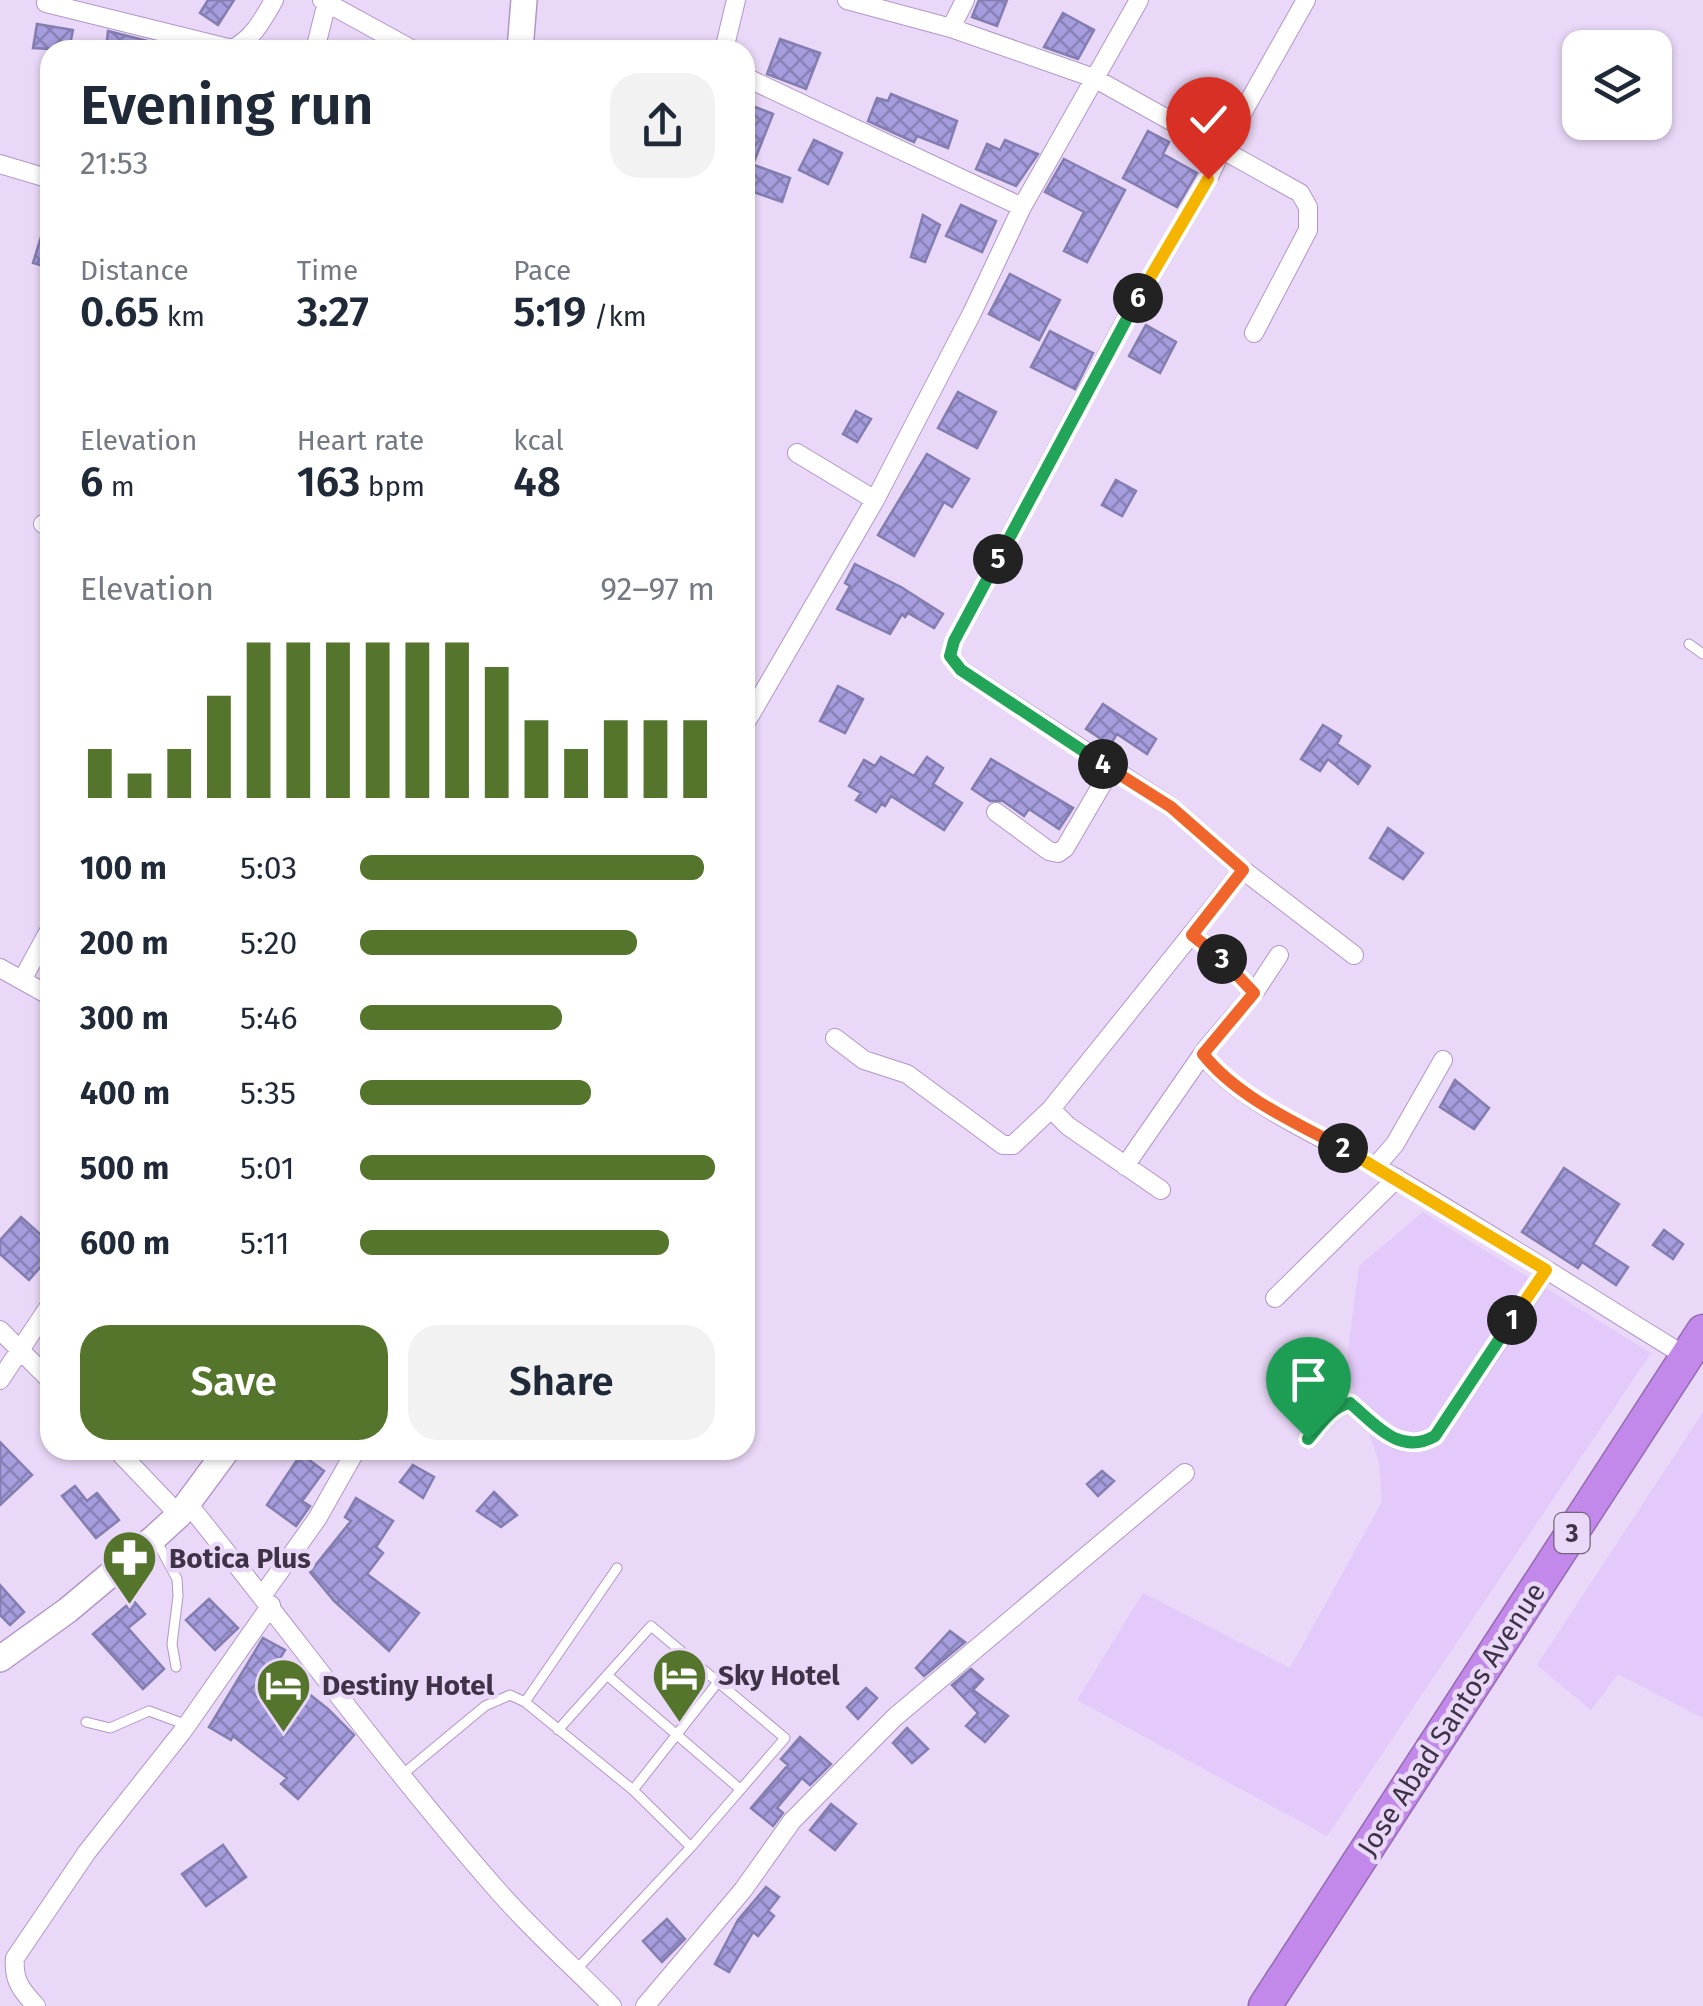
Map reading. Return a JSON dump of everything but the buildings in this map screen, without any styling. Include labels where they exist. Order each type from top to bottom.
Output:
[{"type":"highway","name":"Jose Abad Santos Avenue","points":[[1265,2006],[1695,1344]]},
{"type":"main road","points":[[521,40],[524,0]]},
{"type":"main road","points":[[0,1659],[68,1610],[155,1537],[183,1509],[220,1460]]},
{"type":"street","points":[[247,40],[274,0]]},
{"type":"street","points":[[726,40],[736,0]]},
{"type":"street","points":[[847,0],[951,28],[1094,78],[1300,193],[1308,207],[1308,230],[1254,333]]},
{"type":"street","points":[[951,28],[964,0]]},
{"type":"street","points":[[755,707],[875,500],[1022,206],[1139,0]]},
{"type":"street","points":[[1306,0],[1130,312],[954,641],[950,656],[961,670],[1171,807],[1243,870],[1354,956]]},
{"type":"street","points":[[317,40],[324,1],[394,40]]},
{"type":"street","points":[[46,3],[199,40]]},
{"type":"street","points":[[755,83],[1022,206]]},
{"type":"street","points":[[0,164],[40,176]]},
{"type":"street","points":[[797,453],[875,500]]},
{"type":"street","points":[[996,812],[1048,851],[1058,852],[1065,848],[1111,769]]},
{"type":"street","points":[[835,1038],[864,1060],[907,1074],[1003,1144],[1012,1145],[1051,1109],[1243,870]]},
{"type":"street","points":[[1192,935],[1221,958],[1254,993]]},
{"type":"street","points":[[22,980],[40,947]]},
{"type":"street","points":[[1125,1166],[1278,955]]},
{"type":"street","points":[[0,968],[40,990]]},
{"type":"street","points":[[1203,1054],[1228,1079],[1280,1114],[1397,1178],[1546,1270],[1695,1344]]},
{"type":"street","points":[[1376,1166],[1395,1144],[1443,1060]]},
{"type":"street","points":[[1051,1109],[1068,1126],[1161,1190]]},
{"type":"street","points":[[1275,1298],[1397,1178]]},
{"type":"street","points":[[1308,1439],[1326,1417],[1350,1403],[1397,1442],[1413,1444],[1435,1436],[1546,1270]]},
{"type":"street","points":[[0,1380],[40,1321]]},
{"type":"street","points":[[0,1330],[40,1369]]},
{"type":"street","points":[[128,1460],[183,1509],[267,1600],[401,1776],[502,1896],[612,2006]]},
{"type":"street","points":[[36,2006],[20,1989],[14,1972],[15,1958],[87,1852],[187,1725],[318,1520],[351,1460]]},
{"type":"street","points":[[645,2006],[742,1890],[792,1821],[895,1718],[1185,1473]]},
{"type":"lane","points":[[1689,644],[1703,654]]},
{"type":"lane","points":[[155,1537],[177,1579],[172,1644],[176,1667]]},
{"type":"lane","points":[[525,1702],[617,1568]]},
{"type":"lane","points":[[558,1730],[651,1626],[785,1738],[691,1847],[577,1969]]},
{"type":"lane","points":[[607,1676],[740,1789]]},
{"type":"lane","points":[[633,1790],[718,1682]]},
{"type":"lane","points":[[401,1776],[485,1706],[510,1694],[633,1790],[691,1847]]},
{"type":"lane","points":[[86,1722],[110,1728],[148,1711],[187,1725]]},
{"type":"shaded area","points":[[1423,1212],[1651,1353],[1327,1836],[1077,1700],[1143,1593],[1290,1668],[1382,1502],[1379,1462],[1346,1367],[1359,1266]]},
{"type":"shaded area","points":[[1703,1412],[1703,1718],[1618,1674],[1591,1710],[1537,1665]]},
{"type":"place","name":"Botica Plus","points":[[130,1607]]},
{"type":"place","name":"Sky Hotel","points":[[679,1724]]},
{"type":"place","name":"Destiny Hotel","points":[[283,1734]]},
{"type":"route","points":[[1208,179],[1130,312],[954,641],[950,656],[961,670],[1171,807],[1243,870],[1192,935],[1221,958],[1254,993],[1206,1049],[1203,1054],[1208,1061],[1280,1114],[1397,1178],[1546,1270],[1435,1436],[1413,1444],[1397,1442],[1350,1403],[1326,1417],[1308,1439]]}]
